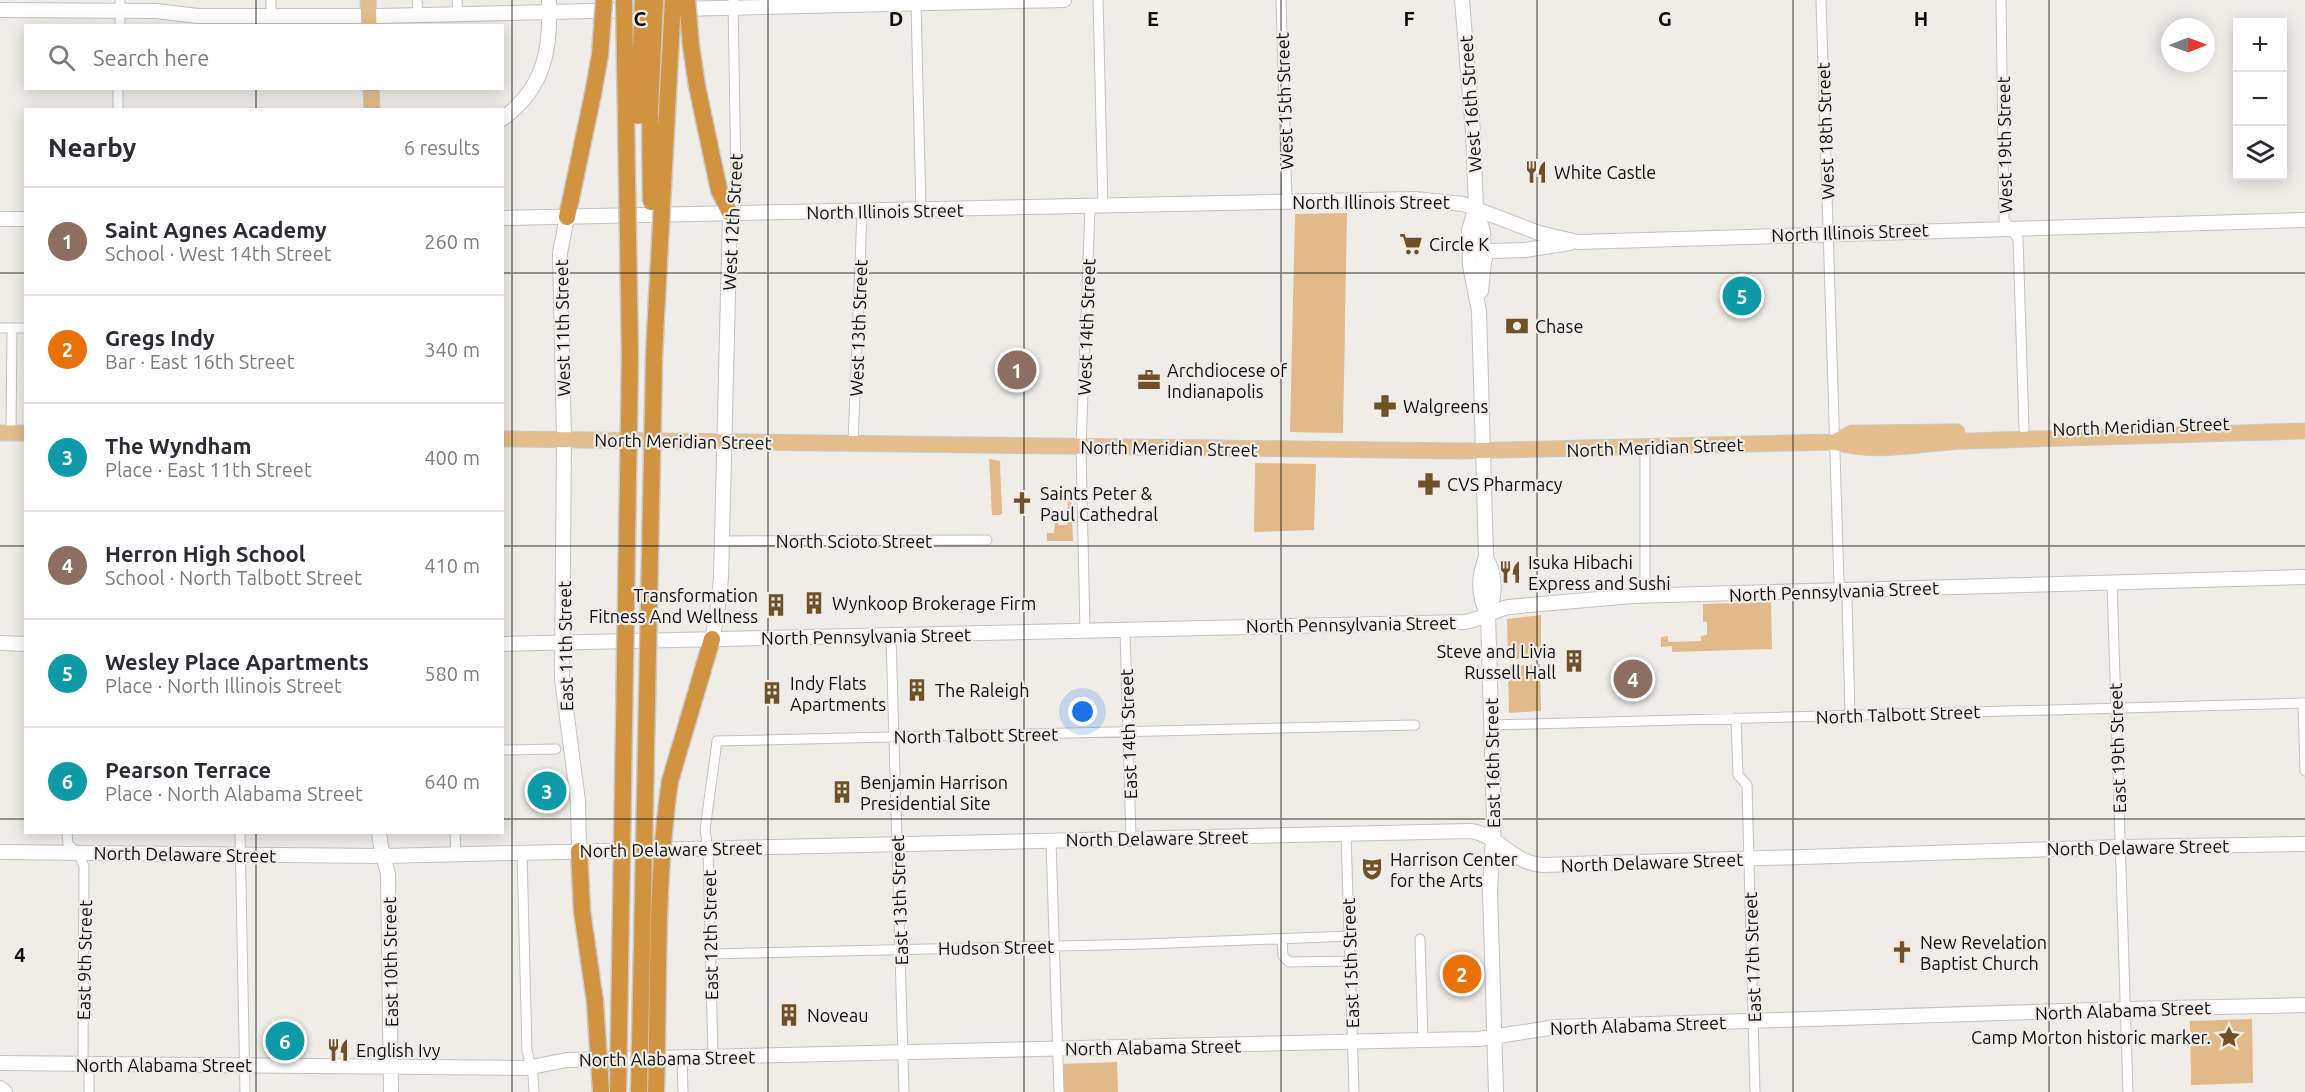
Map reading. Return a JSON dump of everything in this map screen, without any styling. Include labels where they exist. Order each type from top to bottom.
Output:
[{"type":"highway","points":[[567,217],[600,55],[604,0]]},
{"type":"highway","points":[[624,0],[629,316]]},
{"type":"highway","points":[[610,1091],[629,316],[643,0]]},
{"type":"highway","points":[[655,0],[650,160],[655,335]]},
{"type":"highway","points":[[639,1092],[655,335],[673,0]]},
{"type":"highway","points":[[687,0],[697,86],[719,190],[730,213]]},
{"type":"highway","points":[[656,1092],[662,879],[670,781],[712,639]]},
{"type":"highway","points":[[579,851],[582,911],[610,1091]]},
{"type":"main road","points":[[0,10],[120,5],[198,16],[418,15],[458,7],[1064,0]]},
{"type":"main road","name":"West 16th Street","points":[[1462,0],[1473,126],[1476,207],[1483,232],[1484,262],[1479,311],[1483,451]]},
{"type":"main road","points":[[504,117],[525,98],[539,76],[550,38],[550,6]]},
{"type":"main road","points":[[371,90],[372,108]]},
{"type":"main road","name":"North Illinois Street","points":[[504,218],[1430,199],[1476,207],[1539,233],[1578,242],[2305,220]]},
{"type":"main road","name":"West 16th Street","points":[[1476,207],[1469,230],[1470,266],[1479,311]]},
{"type":"main road","name":"West 12th Street","points":[[724,443],[730,213]]},
{"type":"main road","name":"West 11th Street","points":[[564,440],[560,253],[567,217]]},
{"type":"main road","points":[[0,219],[24,219]]},
{"type":"main road","points":[[1484,262],[1486,254],[1490,251],[1525,250],[1578,242]]},
{"type":"main road","name":"North Meridian Street","points":[[1835,442],[1856,433],[2305,422]]},
{"type":"main road","name":"North Meridian Street","points":[[504,439],[1483,451],[1835,442],[1852,447],[1872,447],[1961,441],[2305,431]]},
{"type":"main road","name":"East 11th Street","points":[[564,440],[562,679],[577,794],[579,851]]},
{"type":"main road","points":[[712,639],[720,588],[724,443]]},
{"type":"main road","name":"East 16th Street","points":[[1483,451],[1486,557],[1494,572],[1494,598],[1488,614],[1492,725],[1490,891],[1496,1092]]},
{"type":"main road","name":"North Pennsylvania Street","points":[[504,644],[1464,622],[1477,620],[1508,607],[1645,596],[2305,578]]},
{"type":"main road","points":[[0,643],[24,644]]},
{"type":"main road","name":"North Delaware Street","points":[[0,852],[384,856],[1470,831],[1481,833],[1521,860],[1536,865],[2121,847],[2305,844]]},
{"type":"main road","name":"East 10th Street","points":[[380,834],[388,874],[392,1092]]},
{"type":"main road","name":"North Alabama Street","points":[[0,1063],[530,1067],[567,1060],[1424,1040],[1495,1037],[1556,1028],[2305,1005]]},
{"type":"main road","points":[[0,1088],[5,1092]]},
{"type":"street","points":[[271,16],[272,0]]},
{"type":"street","points":[[417,0],[418,15]]},
{"type":"street","name":"West 14th Street","points":[[1081,447],[1097,207],[1098,0]]},
{"type":"street","name":"West 15th Street","points":[[1281,0],[1287,202]]},
{"type":"street","name":"West 18th Street","points":[[1821,0],[1839,583],[1847,600],[1850,715]]},
{"type":"street","name":"West 19th Street","points":[[2001,0],[2004,220],[2017,236],[2018,244],[2024,429]]},
{"type":"street","points":[[916,3],[921,211]]},
{"type":"street","name":"West 12th Street","points":[[730,213],[735,196],[736,180],[733,4]]},
{"type":"street","points":[[120,5],[120,24]]},
{"type":"street","points":[[118,90],[118,108]]},
{"type":"street","name":"West 13th Street","points":[[853,444],[862,212]]},
{"type":"street","points":[[0,328],[24,328]]},
{"type":"street","points":[[12,328],[12,433]]},
{"type":"street","points":[[1081,447],[1085,630]]},
{"type":"street","points":[[1645,447],[1645,596]]},
{"type":"street","name":"North Scioto Street","points":[[722,541],[987,540]]},
{"type":"street","name":"East 19th Street","points":[[2112,583],[2128,1092]]},
{"type":"street","name":"East 14th Street","points":[[1125,630],[1131,839]]},
{"type":"street","name":"East 13th Street","points":[[891,635],[904,1092]]},
{"type":"street","points":[[2304,703],[2305,771]]},
{"type":"street","name":"North Talbott Street","points":[[1492,725],[2304,703]]},
{"type":"street","name":"East 17th Street","points":[[1736,718],[1738,775],[1747,785],[1755,1092]]},
{"type":"street","name":"North Talbott Street","points":[[717,741],[1415,725]]},
{"type":"street","name":"East 12th Street","points":[[713,1057],[708,849],[705,830],[717,741]]},
{"type":"street","points":[[504,750],[556,749]]},
{"type":"street","name":"East 9th Street","points":[[68,834],[68,844],[84,866],[83,1057],[89,1074],[89,1092]]},
{"type":"street","points":[[240,834],[245,1092]]},
{"type":"street","points":[[455,834],[456,854]]},
{"type":"street","name":"East 15th Street","points":[[1346,834],[1354,1092]]},
{"type":"street","points":[[1051,841],[1059,1092]]},
{"type":"street","points":[[522,853],[526,1051],[534,1092]]},
{"type":"street","name":"Hudson Street","points":[[710,954],[1350,936]]},
{"type":"street","points":[[1282,939],[1283,956],[1289,962],[1351,961]]},
{"type":"street","points":[[1420,939],[1424,1040]]},
{"type":"street","points":[[682,1058],[683,1092]]},
{"type":"shaded area","points":[[1347,213],[1343,433],[1290,432],[1295,214]]},
{"type":"shaded area","points":[[989,459],[1000,461],[1002,513],[1000,515],[992,515]]},
{"type":"shaded area","points":[[1255,463],[1316,464],[1314,530],[1254,532]]},
{"type":"shaded area","points":[[1071,496],[1073,541],[1047,541],[1047,533],[1054,533],[1055,523],[1067,525],[1068,497]]},
{"type":"shaded area","points":[[1771,602],[1772,649],[1672,652],[1672,646],[1661,647],[1661,637],[1668,636],[1668,642],[1701,641],[1701,636],[1707,635],[1707,622],[1703,622],[1703,604]]},
{"type":"shaded area","points":[[1541,615],[1541,658],[1510,659],[1507,619]]},
{"type":"shaded area","points":[[1540,664],[1541,711],[1509,713],[1508,668]]},
{"type":"shaded area","points":[[2252,1019],[2253,1083],[2191,1085],[2190,1021]]},
{"type":"shaded area","points":[[1117,1062],[1118,1092],[1063,1092],[1062,1064]]},
{"type":"place","name":"White Castle","points":[[1536,172]]},
{"type":"place","name":"Circle K","points":[[1411,244]]},
{"type":"place","name":"Wesley Place Apartments","points":[[1742,296]]},
{"type":"place","name":"Chase","points":[[1517,326]]},
{"type":"place","name":"Saint Agnes Academy","points":[[1017,370]]},
{"type":"place","name":"Archdiocese of Indianapolis","points":[[1149,380]]},
{"type":"place","name":"Walgreens","points":[[1385,406]]},
{"type":"place","name":"CVS Pharmacy","points":[[1429,484]]},
{"type":"place","name":"Saints Peter & Paul Cathedral","points":[[1022,503]]},
{"type":"place","name":"Isuka Hibachi Express and Sushi","points":[[1510,572]]},
{"type":"place","name":"Wynkoop Brokerage Firm","points":[[814,603]]},
{"type":"place","name":"Transformation Fitness And Wellness","points":[[776,605]]},
{"type":"place","name":"Steve and Livia Russell Hall","points":[[1574,661]]},
{"type":"place","name":"Herron High School","points":[[1633,679]]},
{"type":"place","name":"The Raleigh","points":[[917,690]]},
{"type":"place","name":"Indy Flats Apartments","points":[[772,693]]},
{"type":"place","name":"The Wyndham","points":[[547,791]]},
{"type":"place","name":"Benjamin Harrison Presidential Site","points":[[842,792]]},
{"type":"place","name":"Harrison Center for the Arts","points":[[1372,869]]},
{"type":"place","name":"New Revelation Baptist Church","points":[[1902,952]]},
{"type":"place","name":"Gregs Indy","points":[[1462,974]]},
{"type":"place","name":"Noveau","points":[[789,1015]]},
{"type":"place","name":"Camp Morton historic marker.","points":[[2229,1037]]},
{"type":"place","name":"Pearson Terrace","points":[[285,1041]]},
{"type":"place","name":"English Ivy","points":[[338,1050]]}]
